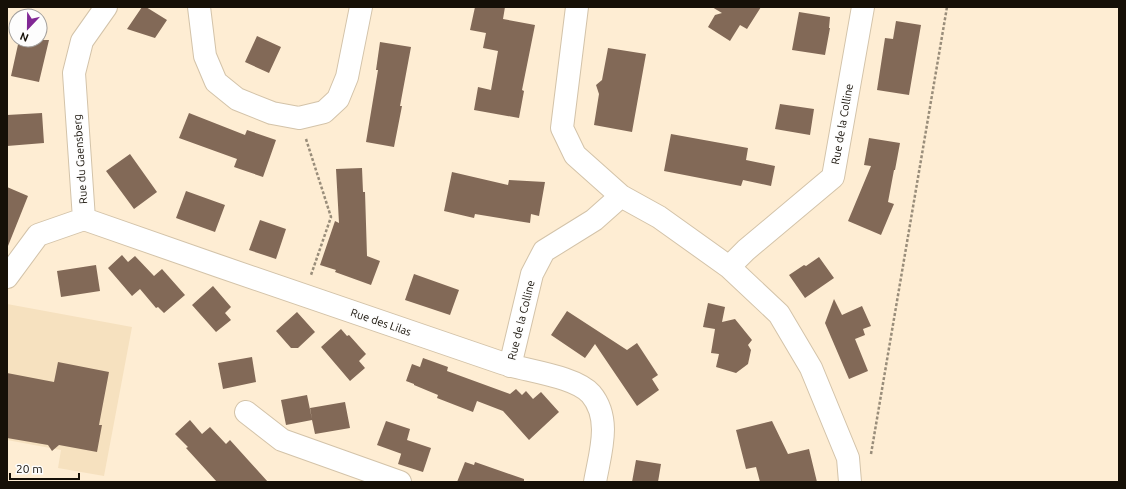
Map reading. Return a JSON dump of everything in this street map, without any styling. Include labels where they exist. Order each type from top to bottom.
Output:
[{"type":"street","name":"Rue du Gaensberg","points":[[7,277],[38,235],[84,219],[74,72],[82,41],[106,7]]},
{"type":"street","points":[[199,7],[204,56],[216,82],[236,99],[272,113],[299,118],[324,112],[338,99],[347,77],[361,7]]},
{"type":"street","points":[[577,7],[562,128],[575,155],[621,196],[659,217],[729,267],[779,314],[811,368],[848,458],[850,482]]},
{"type":"street","name":"Rue de la Colline","points":[[729,267],[746,250],[833,177],[863,7]]},
{"type":"street","name":"Rue de la Colline","points":[[510,366],[532,274],[544,251],[594,220],[621,196]]},
{"type":"street","name":"Rue des Lilas","points":[[84,219],[510,366],[568,380],[581,386],[598,404],[602,417],[603,435],[594,482]]},
{"type":"street","points":[[246,412],[282,440],[400,482]]},
{"type":"path","points":[[870,459],[947,7]]},
{"type":"path","points":[[299,118],[331,217],[304,296]]},
{"type":"shaded area","points":[[7,304],[132,327],[104,476],[58,468],[61,450],[7,440]]},
{"type":"building","points":[[142,7],[146,7],[167,20],[155,38],[127,29]]},
{"type":"building","points":[[475,7],[505,7],[503,19],[535,25],[522,90],[524,91],[519,118],[474,110],[478,87],[491,90],[498,51],[483,48],[486,33],[470,30]]},
{"type":"building","points":[[712,7],[761,7],[747,29],[740,25],[730,41],[708,27],[715,15],[722,13]]},
{"type":"building","points":[[799,12],[830,17],[830,28],[825,55],[792,50]]},
{"type":"building","points":[[896,21],[921,25],[909,95],[877,90],[885,38],[893,39]]},
{"type":"building","points":[[257,36],[281,47],[269,73],[245,62]]},
{"type":"building","points":[[380,42],[411,47],[394,147],[366,142],[378,70],[376,70]]},
{"type":"building","points":[[17,48],[47,48],[39,82],[11,76]]},
{"type":"building","points":[[608,48],[646,54],[632,132],[594,125],[599,94],[596,85],[602,80]]},
{"type":"building","points":[[780,104],[814,109],[810,135],[775,129]]},
{"type":"building","points":[[42,113],[44,143],[7,146],[7,115]]},
{"type":"building","points":[[189,113],[245,135],[247,130],[276,140],[263,177],[234,167],[237,159],[179,138]]},
{"type":"building","points":[[671,134],[748,148],[746,160],[775,166],[771,186],[743,180],[741,186],[664,171]]},
{"type":"building","points":[[869,138],[900,143],[888,202],[894,204],[881,235],[848,221],[871,166],[864,165]]},
{"type":"building","points":[[130,154],[157,192],[134,209],[106,171]]},
{"type":"building","points":[[362,168],[363,192],[365,192],[367,256],[380,261],[371,285],[320,265],[335,221],[339,223],[336,169]]},
{"type":"building","points":[[452,172],[508,185],[509,180],[545,182],[539,216],[531,214],[530,223],[475,214],[474,218],[444,211]]},
{"type":"building","points":[[7,187],[28,196],[8,246],[7,246]]},
{"type":"building","points":[[186,191],[225,205],[215,232],[176,218]]},
{"type":"building","points":[[260,220],[286,229],[276,259],[249,250]]},
{"type":"building","points":[[122,255],[128,262],[135,256],[154,276],[162,269],[185,295],[164,313],[158,307],[156,308],[140,289],[132,296],[108,268]]},
{"type":"building","points":[[819,257],[834,278],[805,298],[789,275]]},
{"type":"building","points":[[96,265],[100,291],[61,297],[57,271]]},
{"type":"building","points":[[414,274],[459,290],[450,315],[405,300]]},
{"type":"building","points":[[213,286],[231,307],[225,313],[231,320],[216,332],[192,305]]},
{"type":"building","points":[[834,299],[842,315],[862,306],[871,326],[863,329],[865,335],[855,339],[868,371],[849,379],[825,323]]},
{"type":"building","points":[[708,303],[725,307],[722,322],[735,319],[752,340],[748,345],[751,350],[748,364],[736,373],[716,367],[719,354],[711,353],[715,329],[703,327]]},
{"type":"building","points":[[567,311],[627,350],[637,343],[658,375],[652,379],[659,390],[637,406],[595,344],[585,358],[551,335]]},
{"type":"building","points":[[297,312],[315,332],[298,348],[291,348],[276,331]]},
{"type":"building","points":[[341,329],[347,336],[349,335],[366,354],[359,361],[365,368],[350,381],[321,347]]},
{"type":"building","points":[[252,357],[256,382],[223,389],[218,363]]},
{"type":"building","points":[[423,358],[448,367],[447,371],[510,394],[516,389],[522,395],[526,391],[533,399],[541,392],[559,412],[529,440],[503,411],[477,401],[473,412],[437,398],[438,395],[406,381],[412,364],[420,367]]},
{"type":"building","points":[[58,362],[109,372],[99,425],[102,425],[97,452],[59,445],[52,451],[48,445],[7,438],[7,373],[54,382]]},
{"type":"building","points":[[307,395],[312,419],[310,408],[345,402],[350,428],[315,434],[312,420],[286,425],[281,400]]},
{"type":"building","points":[[190,420],[202,434],[210,427],[226,444],[230,440],[268,482],[217,482],[186,448],[188,447],[175,434]]},
{"type":"building","points":[[386,421],[410,429],[407,440],[431,448],[423,472],[398,464],[401,454],[377,445]]},
{"type":"building","points":[[772,421],[788,454],[809,449],[817,482],[760,482],[756,467],[746,469],[736,430]]},
{"type":"building","points":[[636,460],[661,464],[658,482],[632,482]]},
{"type":"building","points":[[465,462],[474,465],[475,462],[524,479],[524,482],[457,482]]}]
